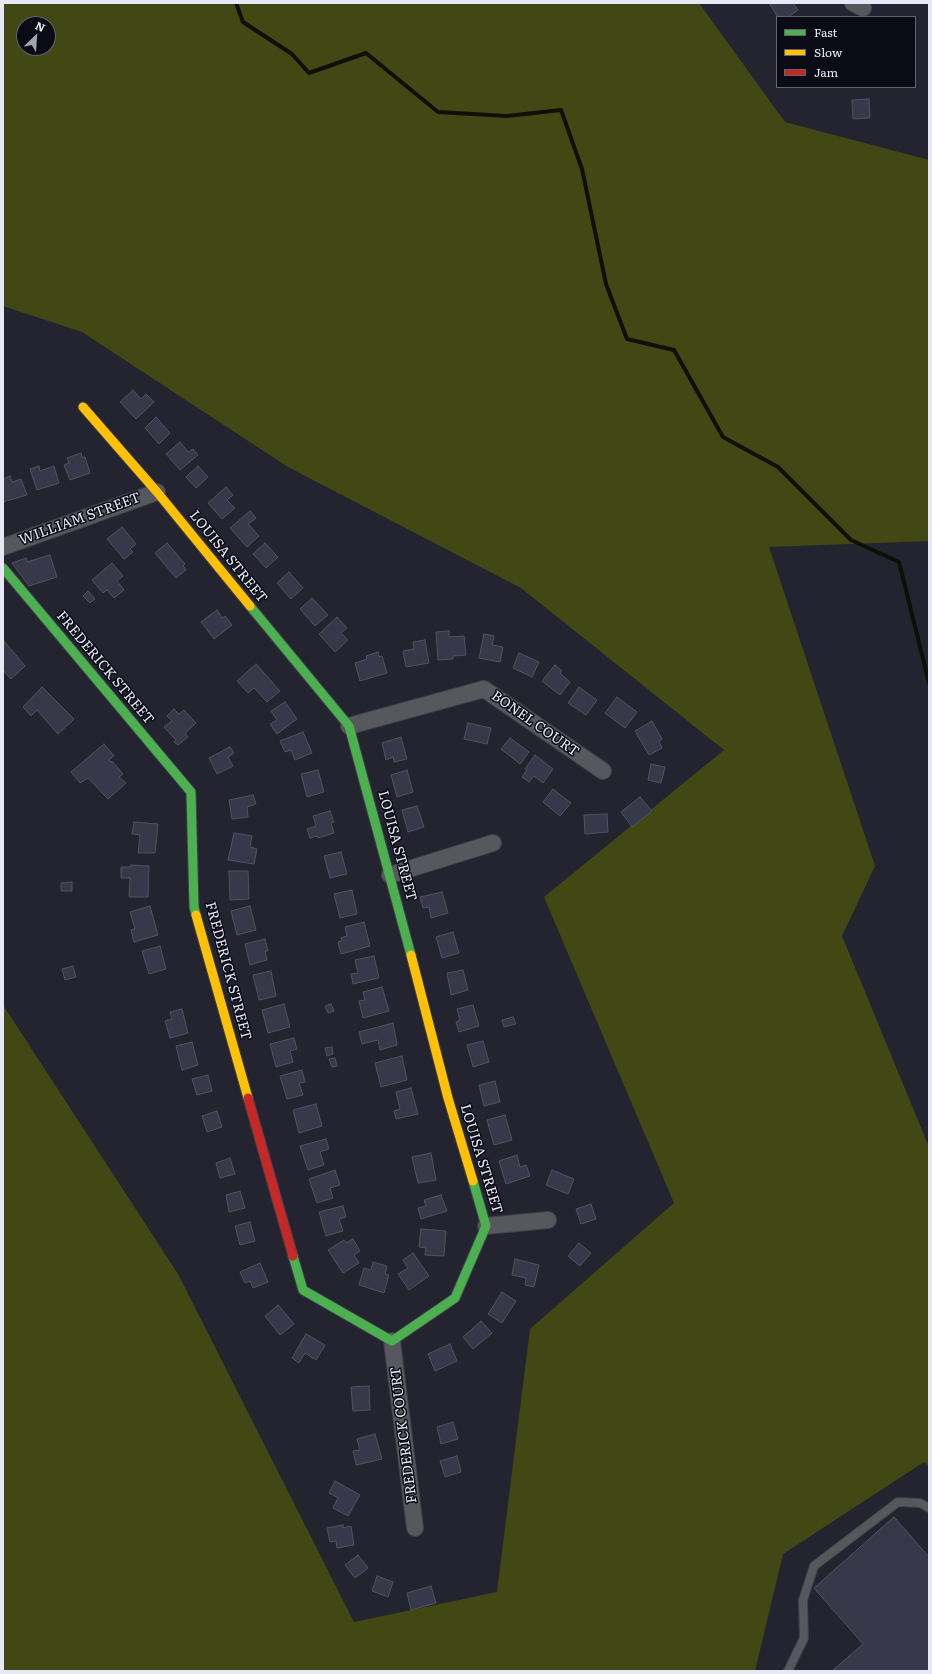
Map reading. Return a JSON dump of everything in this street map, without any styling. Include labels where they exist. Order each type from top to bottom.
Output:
[{"type":"street","name":"LOUISA STREET","points":[[83,407],[156,492],[349,726],[390,875],[448,1098],[486,1226],[455,1298],[392,1341]]},
{"type":"street","name":"WILLIAM STREET","points":[[3,547],[156,492]]},
{"type":"street","name":"FREDERICK STREET","points":[[3,568],[191,792],[194,907],[303,1290],[392,1341]]},
{"type":"street","name":"BONEL COURT","points":[[349,726],[484,689],[603,771]]},
{"type":"street","points":[[390,875],[493,843]]},
{"type":"street","points":[[486,1226],[548,1220]]},
{"type":"street","name":"FREDERICK COURT","points":[[392,1341],[415,1528]]},
{"type":"lane","points":[[788,1671],[804,1638],[803,1600],[814,1566],[898,1502],[920,1503],[929,1508]]},
{"type":"green space","points":[[3,3],[699,3],[785,122],[929,160],[929,541],[769,547],[875,866],[842,936],[929,1147],[929,1466],[924,1462],[783,1554],[755,1671],[3,1671],[3,1005],[178,1274],[354,1622],[497,1592],[530,1329],[674,1203],[544,897],[724,750],[521,588],[288,467],[82,332],[3,306]]},
{"type":"building","points":[[769,3],[793,3],[798,10],[789,16],[777,16]]},
{"type":"building","points":[[869,99],[870,118],[853,119],[852,100]]},
{"type":"building","points":[[133,390],[141,399],[146,394],[154,402],[136,419],[120,402]]},
{"type":"building","points":[[156,417],[170,433],[159,444],[145,428]]},
{"type":"building","points":[[180,442],[188,452],[193,449],[198,455],[180,470],[166,454]]},
{"type":"building","points":[[81,453],[82,457],[85,457],[90,473],[70,480],[64,465],[69,463],[67,458]]},
{"type":"building","points":[[39,466],[40,471],[54,466],[59,483],[37,490],[30,469]]},
{"type":"building","points":[[198,466],[208,477],[196,488],[186,477]]},
{"type":"building","points":[[10,476],[12,482],[21,479],[27,495],[3,502],[3,479]]},
{"type":"building","points":[[226,487],[233,495],[227,500],[235,508],[222,519],[208,503]]},
{"type":"building","points":[[250,511],[256,518],[248,524],[259,536],[247,547],[230,528]]},
{"type":"building","points":[[122,527],[136,544],[130,549],[133,552],[124,559],[107,539]]},
{"type":"building","points":[[167,543],[185,564],[183,566],[186,570],[176,578],[155,553]]},
{"type":"building","points":[[265,543],[278,557],[266,568],[253,554]]},
{"type":"building","points":[[50,555],[57,577],[29,586],[12,563],[26,558],[27,562]]},
{"type":"building","points":[[112,563],[123,576],[117,581],[124,590],[114,598],[107,590],[103,593],[92,580]]},
{"type":"building","points":[[289,572],[303,588],[291,599],[277,583]]},
{"type":"building","points":[[88,591],[95,599],[90,603],[83,596]]},
{"type":"building","points":[[312,598],[328,615],[315,626],[300,609]]},
{"type":"building","points":[[217,610],[222,618],[225,616],[232,625],[214,639],[201,622]]},
{"type":"building","points":[[337,617],[347,628],[341,633],[348,640],[335,652],[319,634]]},
{"type":"building","points":[[449,631],[449,637],[464,636],[466,655],[453,656],[453,659],[438,660],[436,632]]},
{"type":"building","points":[[484,634],[494,636],[492,645],[503,647],[500,662],[479,658]]},
{"type":"building","points":[[425,640],[429,663],[406,667],[403,651],[414,649],[413,642]]},
{"type":"building","points":[[4,641],[25,666],[11,679],[3,670]]},
{"type":"building","points":[[378,652],[379,657],[382,656],[387,673],[360,681],[355,663],[367,659],[366,656]]},
{"type":"building","points":[[519,653],[539,662],[532,677],[513,668]]},
{"type":"building","points":[[256,664],[280,691],[267,702],[254,688],[248,693],[237,681]]},
{"type":"building","points":[[555,665],[562,671],[560,673],[570,682],[560,695],[542,681]]},
{"type":"building","points":[[42,687],[74,719],[58,734],[37,710],[31,716],[23,707]]},
{"type":"building","points":[[579,687],[597,700],[586,715],[568,703]]},
{"type":"building","points":[[617,697],[637,712],[625,728],[605,713]]},
{"type":"building","points":[[285,702],[297,719],[277,734],[270,724],[277,720],[271,711]]},
{"type":"building","points":[[174,709],[179,714],[184,710],[196,723],[185,733],[188,737],[178,745],[174,742],[176,740],[164,727],[172,721],[167,716]]},
{"type":"building","points":[[652,721],[662,739],[659,741],[662,748],[649,755],[635,731]]},
{"type":"building","points":[[468,723],[491,728],[487,744],[464,739]]},
{"type":"building","points":[[303,732],[312,753],[295,760],[291,750],[285,752],[280,741]]},
{"type":"building","points":[[401,737],[407,759],[394,762],[393,757],[386,760],[382,743]]},
{"type":"building","points":[[510,738],[529,752],[520,764],[501,749]]},
{"type":"building","points":[[104,744],[114,756],[109,760],[111,762],[112,761],[123,774],[119,777],[126,783],[108,799],[88,778],[80,783],[71,772]]},
{"type":"building","points":[[230,747],[234,753],[228,757],[233,766],[217,774],[209,758]]},
{"type":"building","points":[[535,755],[553,769],[543,783],[534,776],[529,782],[522,777],[527,770],[525,769]]},
{"type":"building","points":[[651,764],[665,767],[661,783],[648,780]]},
{"type":"building","points":[[318,770],[324,792],[307,797],[301,774]]},
{"type":"building","points":[[407,770],[413,792],[397,797],[391,775]]},
{"type":"building","points":[[553,789],[571,803],[560,816],[543,802]]},
{"type":"building","points":[[253,795],[256,804],[247,807],[248,817],[232,819],[229,800]]},
{"type":"building","points":[[640,797],[652,811],[632,827],[621,812]]},
{"type":"building","points":[[417,806],[424,827],[408,832],[402,810]]},
{"type":"building","points":[[330,811],[334,822],[331,823],[334,833],[318,838],[317,836],[310,838],[307,829],[316,826],[313,816]]},
{"type":"building","points":[[607,814],[608,832],[585,834],[584,815]]},
{"type":"building","points":[[134,822],[158,824],[155,853],[138,853],[140,835],[132,834]]},
{"type":"building","points":[[234,833],[252,836],[250,847],[257,849],[254,864],[228,860]]},
{"type":"building","points":[[341,852],[347,874],[330,878],[324,856]]},
{"type":"building","points":[[131,865],[149,866],[148,897],[129,897],[130,878],[121,878],[121,867],[131,867]]},
{"type":"building","points":[[229,871],[248,871],[249,899],[230,900]]},
{"type":"building","points":[[72,882],[72,891],[61,891],[61,883]]},
{"type":"building","points":[[352,890],[357,914],[340,918],[334,894]]},
{"type":"building","points":[[442,892],[448,913],[431,918],[429,907],[423,908],[420,897]]},
{"type":"building","points":[[150,906],[158,935],[134,942],[131,930],[135,929],[130,912]]},
{"type":"building","points":[[250,906],[256,930],[237,935],[231,911]]},
{"type":"building","points":[[364,922],[370,946],[341,954],[338,942],[342,941],[341,938],[347,936],[345,927]]},
{"type":"building","points":[[453,932],[459,953],[442,958],[436,937]]},
{"type":"building","points":[[265,939],[268,951],[265,951],[267,960],[250,965],[245,944]]},
{"type":"building","points":[[160,946],[166,969],[149,974],[142,951]]},
{"type":"building","points":[[374,956],[379,978],[353,984],[351,974],[358,973],[355,960]]},
{"type":"building","points":[[73,966],[76,977],[65,980],[62,969]]},
{"type":"building","points":[[463,970],[468,990],[451,995],[447,973]]},
{"type":"building","points":[[271,971],[276,996],[259,1000],[253,975]]},
{"type":"building","points":[[382,987],[389,1011],[363,1018],[359,1001],[365,1000],[363,992]]},
{"type":"building","points":[[284,1004],[290,1027],[268,1033],[262,1010]]},
{"type":"building","points":[[331,1004],[334,1011],[328,1013],[325,1006]]},
{"type":"building","points":[[473,1005],[479,1026],[459,1032],[456,1022],[460,1020],[457,1009]]},
{"type":"building","points":[[182,1009],[188,1033],[170,1038],[165,1021],[172,1019],[170,1012]]},
{"type":"building","points":[[513,1017],[516,1024],[504,1027],[502,1020]]},
{"type":"building","points":[[393,1023],[397,1045],[380,1050],[378,1040],[362,1044],[359,1032]]},
{"type":"building","points":[[294,1038],[297,1049],[290,1051],[293,1062],[276,1067],[270,1044]]},
{"type":"building","points":[[483,1041],[489,1062],[473,1067],[467,1045]]},
{"type":"building","points":[[192,1042],[198,1065],[182,1070],[176,1046]]},
{"type":"building","points":[[332,1047],[333,1054],[327,1056],[325,1048]]},
{"type":"building","points":[[402,1056],[407,1080],[381,1087],[375,1063]]},
{"type":"building","points":[[335,1058],[337,1066],[332,1067],[329,1059]]},
{"type":"building","points":[[302,1070],[305,1082],[299,1083],[303,1095],[287,1099],[280,1076]]},
{"type":"building","points":[[208,1075],[212,1091],[197,1095],[192,1079]]},
{"type":"building","points":[[495,1081],[500,1102],[484,1106],[479,1085]]},
{"type":"building","points":[[411,1088],[418,1114],[396,1119],[394,1111],[400,1109],[396,1092]]},
{"type":"building","points":[[316,1104],[322,1126],[299,1133],[293,1110]]},
{"type":"building","points":[[217,1111],[222,1127],[207,1132],[202,1116]]},
{"type":"building","points":[[505,1115],[512,1140],[494,1145],[487,1120]]},
{"type":"building","points":[[326,1139],[329,1149],[320,1152],[324,1165],[308,1170],[300,1146]]},
{"type":"building","points":[[431,1153],[436,1180],[418,1183],[412,1157]]},
{"type":"building","points":[[517,1155],[520,1167],[526,1165],[530,1176],[506,1184],[499,1161]]},
{"type":"building","points":[[230,1158],[235,1174],[220,1178],[216,1163]]},
{"type":"building","points":[[335,1170],[340,1185],[330,1188],[333,1198],[317,1203],[309,1179]]},
{"type":"building","points":[[552,1170],[574,1179],[568,1194],[546,1185]]},
{"type":"building","points":[[240,1191],[245,1208],[229,1212],[226,1195]]},
{"type":"building","points":[[441,1195],[447,1211],[421,1219],[418,1208],[426,1206],[424,1200]]},
{"type":"building","points":[[591,1204],[596,1219],[581,1224],[576,1209]]},
{"type":"building","points":[[343,1206],[346,1217],[339,1219],[343,1231],[326,1236],[319,1212]]},
{"type":"building","points":[[250,1222],[255,1241],[240,1245],[235,1226]]},
{"type":"building","points":[[421,1229],[446,1231],[444,1256],[425,1255],[426,1248],[419,1247]]},
{"type":"building","points":[[353,1239],[360,1251],[354,1255],[359,1263],[343,1273],[328,1250],[344,1240],[346,1243]]},
{"type":"building","points":[[579,1243],[591,1253],[580,1266],[568,1256]]},
{"type":"building","points":[[413,1253],[429,1276],[409,1290],[398,1274],[408,1268],[403,1260]]},
{"type":"building","points":[[515,1259],[539,1265],[534,1287],[525,1285],[526,1278],[512,1275]]},
{"type":"building","points":[[373,1262],[387,1266],[385,1274],[389,1275],[384,1293],[359,1285],[364,1268],[371,1270]]},
{"type":"building","points":[[260,1263],[268,1282],[253,1288],[250,1281],[245,1283],[240,1272]]},
{"type":"building","points":[[502,1292],[516,1301],[502,1323],[488,1314]]},
{"type":"building","points":[[278,1305],[294,1324],[280,1335],[265,1316]]},
{"type":"building","points":[[481,1321],[492,1333],[473,1349],[463,1337]]},
{"type":"building","points":[[306,1334],[325,1345],[316,1360],[305,1353],[299,1363],[292,1358]]},
{"type":"building","points":[[450,1344],[457,1361],[435,1371],[428,1354]]},
{"type":"building","points":[[369,1386],[370,1410],[353,1411],[351,1387]]},
{"type":"building","points":[[453,1422],[458,1439],[441,1444],[437,1427]]},
{"type":"building","points":[[375,1434],[382,1459],[356,1465],[353,1451],[360,1450],[357,1439]]},
{"type":"building","points":[[457,1456],[461,1472],[445,1477],[440,1461]]},
{"type":"building","points":[[335,1481],[360,1495],[348,1516],[333,1508],[338,1498],[329,1493]]},
{"type":"building","points":[[894,1517],[929,1557],[929,1671],[832,1671],[863,1644],[814,1588]]},
{"type":"building","points":[[343,1525],[343,1528],[351,1526],[354,1545],[337,1548],[336,1541],[330,1542],[327,1528]]},
{"type":"building","points":[[358,1555],[368,1568],[355,1578],[345,1565]]},
{"type":"building","points":[[377,1576],[393,1582],[388,1597],[372,1591]]},
{"type":"building","points":[[431,1586],[436,1603],[411,1610],[407,1593]]},
{"type":"waterway","points":[[236,3],[243,22],[292,54],[309,73],[366,53],[438,112],[507,116],[561,110],[582,169],[606,284],[627,339],[674,350],[723,437],[778,467],[851,540],[899,562],[929,683]]},
{"type":"traffic: fast","points":[[3,568],[191,792],[194,907],[196,915]]},
{"type":"traffic: fast","points":[[250,606],[349,726],[411,955]]},
{"type":"traffic: fast","points":[[293,1256],[303,1290],[392,1341],[455,1298],[486,1226],[473,1181]]},
{"type":"traffic: slow","points":[[83,407],[157,492],[250,606]]},
{"type":"traffic: slow","points":[[196,915],[248,1098]]},
{"type":"traffic: slow","points":[[411,955],[448,1098],[473,1181]]},
{"type":"traffic: jam","points":[[248,1098],[293,1256]]}]
